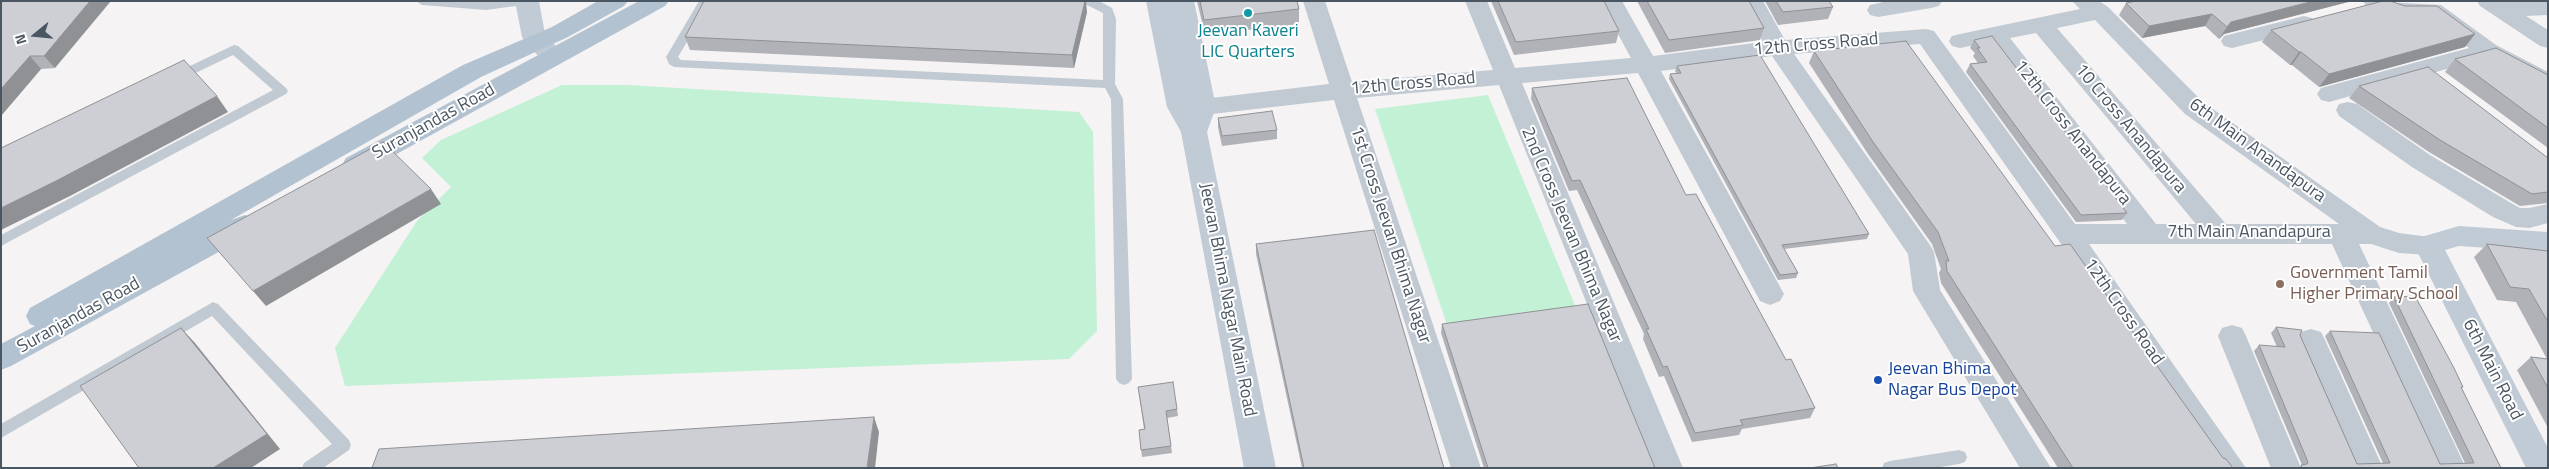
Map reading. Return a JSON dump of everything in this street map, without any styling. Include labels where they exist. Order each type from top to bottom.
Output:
[{"type":"main road","points":[[525,1],[534,37],[546,49]]},
{"type":"main road","name":"Suranjandas Road","points":[[1,358],[546,49],[616,1]]},
{"type":"main road","name":"Suranjandas Road","points":[[1,338],[472,71],[546,49],[657,1]]},
{"type":"main road","name":"Jeevan Bhima Nagar Main Road","points":[[1158,1],[1192,115],[1260,468]]},
{"type":"main road","name":"Jeevan Bhima Nagar Main Road","points":[[1182,1],[1192,115]]},
{"type":"main road","points":[[2428,245],[2459,236],[2548,242]]},
{"type":"main road","name":"6th Main Road","points":[[2428,245],[2542,460]]},
{"type":"street","name":"1st Cross Jeevan Bhima Nagar","points":[[1314,1],[1341,91],[1381,203],[1466,468]]},
{"type":"street","name":"2nd Cross Jeevan Bhima Nagar","points":[[1476,1],[1668,468]]},
{"type":"street","points":[[1611,1],[1770,294]]},
{"type":"street","points":[[1752,1],[1778,48],[1921,252],[1927,291],[2036,468]]},
{"type":"street","points":[[1878,10],[1931,1]]},
{"type":"street","points":[[2350,11],[2376,3],[2395,10],[2433,10],[2488,50],[2532,72],[2548,83]]},
{"type":"street","points":[[2494,5],[2548,8]]},
{"type":"street","points":[[2494,5],[2548,41]]},
{"type":"street","points":[[1960,41],[2042,24],[2091,7]]},
{"type":"street","name":"6th Main Anandapura","points":[[2091,7],[2194,108],[2371,234]]},
{"type":"street","points":[[2232,41],[2323,18]]},
{"type":"street","name":"10 Cross Anandapura","points":[[2042,24],[2218,233]]},
{"type":"street","name":"12th Cross Anandapura","points":[[1995,34],[2148,233]]},
{"type":"street","name":"12th Cross Road","points":[[1192,115],[1341,91],[1505,75],[1646,65],[1778,48],[1926,36],[2068,234],[2231,468]]},
{"type":"street","points":[[2329,94],[2488,50]]},
{"type":"street","points":[[2421,68],[2445,86]]},
{"type":"street","points":[[2348,110],[2421,161],[2502,210],[2516,217],[2529,218],[2548,213]]},
{"type":"street","name":"7th Main Anandapura","points":[[2068,234],[2371,234],[2398,243],[2428,245]]},
{"type":"street","points":[[2341,234],[2452,468]]},
{"type":"street","points":[[2232,336],[2286,468]]},
{"type":"street","points":[[2311,340],[2368,468]]},
{"type":"lane","points":[[422,1],[486,6],[525,1]]},
{"type":"lane","points":[[705,1],[672,57],[673,61],[678,64],[1109,84]]},
{"type":"lane","points":[[1085,1],[1101,3],[1108,11],[1110,20],[1109,84],[1117,99],[1124,379]]},
{"type":"lane","points":[[1,241],[282,91],[234,49],[162,84]]},
{"type":"lane","points":[[1,432],[213,308],[343,446],[310,468]]},
{"type":"lane","points":[[1890,468],[1959,457]]},
{"type":"green space","points":[[562,85],[628,85],[1079,112],[1093,132],[1097,331],[1069,359],[345,386],[335,348],[417,221],[451,187],[422,158],[441,140]]},
{"type":"green space","points":[[1488,95],[1577,310],[1448,328],[1375,109]]},
{"type":"building","points":[[1,1],[90,1],[44,56],[30,56],[1,89]]},
{"type":"building","points":[[704,1],[1085,1],[1072,55],[685,37]]},
{"type":"building","points":[[1200,1],[1297,1],[1299,9],[1204,20]]},
{"type":"building","points":[[1498,1],[1604,1],[1619,31],[1516,42]]},
{"type":"building","points":[[1647,1],[1749,1],[1764,28],[1669,40]]},
{"type":"building","points":[[1776,1],[1829,1],[1833,7],[1783,12]]},
{"type":"building","points":[[2136,1],[2314,1],[2231,22],[2227,27],[2212,14],[2149,26],[2126,3]]},
{"type":"building","points":[[2383,1],[2390,1],[2405,6],[2437,6],[2475,34],[2329,74],[2271,30]]},
{"type":"building","points":[[1992,36],[2127,213],[2081,215],[1970,64],[1987,62],[1974,40]]},
{"type":"building","points":[[1906,41],[2055,246],[2070,244],[2223,458],[2233,468],[2073,468],[1947,271],[1946,261],[1949,261],[1938,232],[1873,142],[1814,51]]},
{"type":"building","points":[[2496,48],[2548,75],[2548,128],[2455,59]]},
{"type":"building","points":[[1760,55],[1869,234],[1782,245],[1798,273],[1780,275],[1670,74],[1681,73],[1677,66]]},
{"type":"building","points":[[184,60],[217,96],[1,208],[1,148]]},
{"type":"building","points":[[2428,67],[2548,158],[2548,192],[2532,194],[2440,140],[2359,86]]},
{"type":"building","points":[[1627,78],[1686,195],[1696,194],[1786,360],[1791,359],[1815,408],[1740,420],[1743,425],[1695,433],[1667,366],[1663,367],[1646,329],[1649,329],[1580,180],[1572,181],[1532,88]]},
{"type":"building","points":[[1272,111],[1277,130],[1222,136],[1218,118]]},
{"type":"building","points":[[383,142],[431,189],[253,291],[207,238]]},
{"type":"building","points":[[1374,230],[1444,468],[1304,468],[1256,244]]},
{"type":"building","points":[[2487,244],[2548,251],[2548,322],[2529,289],[2510,287]]},
{"type":"building","points":[[2415,296],[2454,368],[2463,387],[2461,387],[2501,468],[2302,468],[2301,465],[2308,462],[2259,345],[2285,347],[2276,327],[2302,330],[2300,335],[2357,464],[2390,463],[2330,331],[2379,333],[2440,464],[2474,463],[2394,297]]},
{"type":"building","points":[[1588,304],[1655,468],[1488,468],[1442,324]]},
{"type":"building","points":[[181,328],[267,434],[213,468],[139,468],[80,386]]},
{"type":"building","points":[[2531,357],[2548,359],[2548,388]]},
{"type":"building","points":[[1173,382],[1177,409],[1166,411],[1171,446],[1141,450],[1139,430],[1145,429],[1138,387]]},
{"type":"building","points":[[874,417],[867,468],[372,468],[379,449]]},
{"type":"building","points":[[1836,464],[1838,468],[1810,468]]},
{"type":"place","name":"Jeevan Kaveri LIC Quarters","points":[[1248,13]]},
{"type":"place","name":"Government Tamil Higher Primary School","points":[[2280,284]]},
{"type":"place","name":"Jeevan Bhima Nagar Bus Depot","points":[[1878,380]]}]
